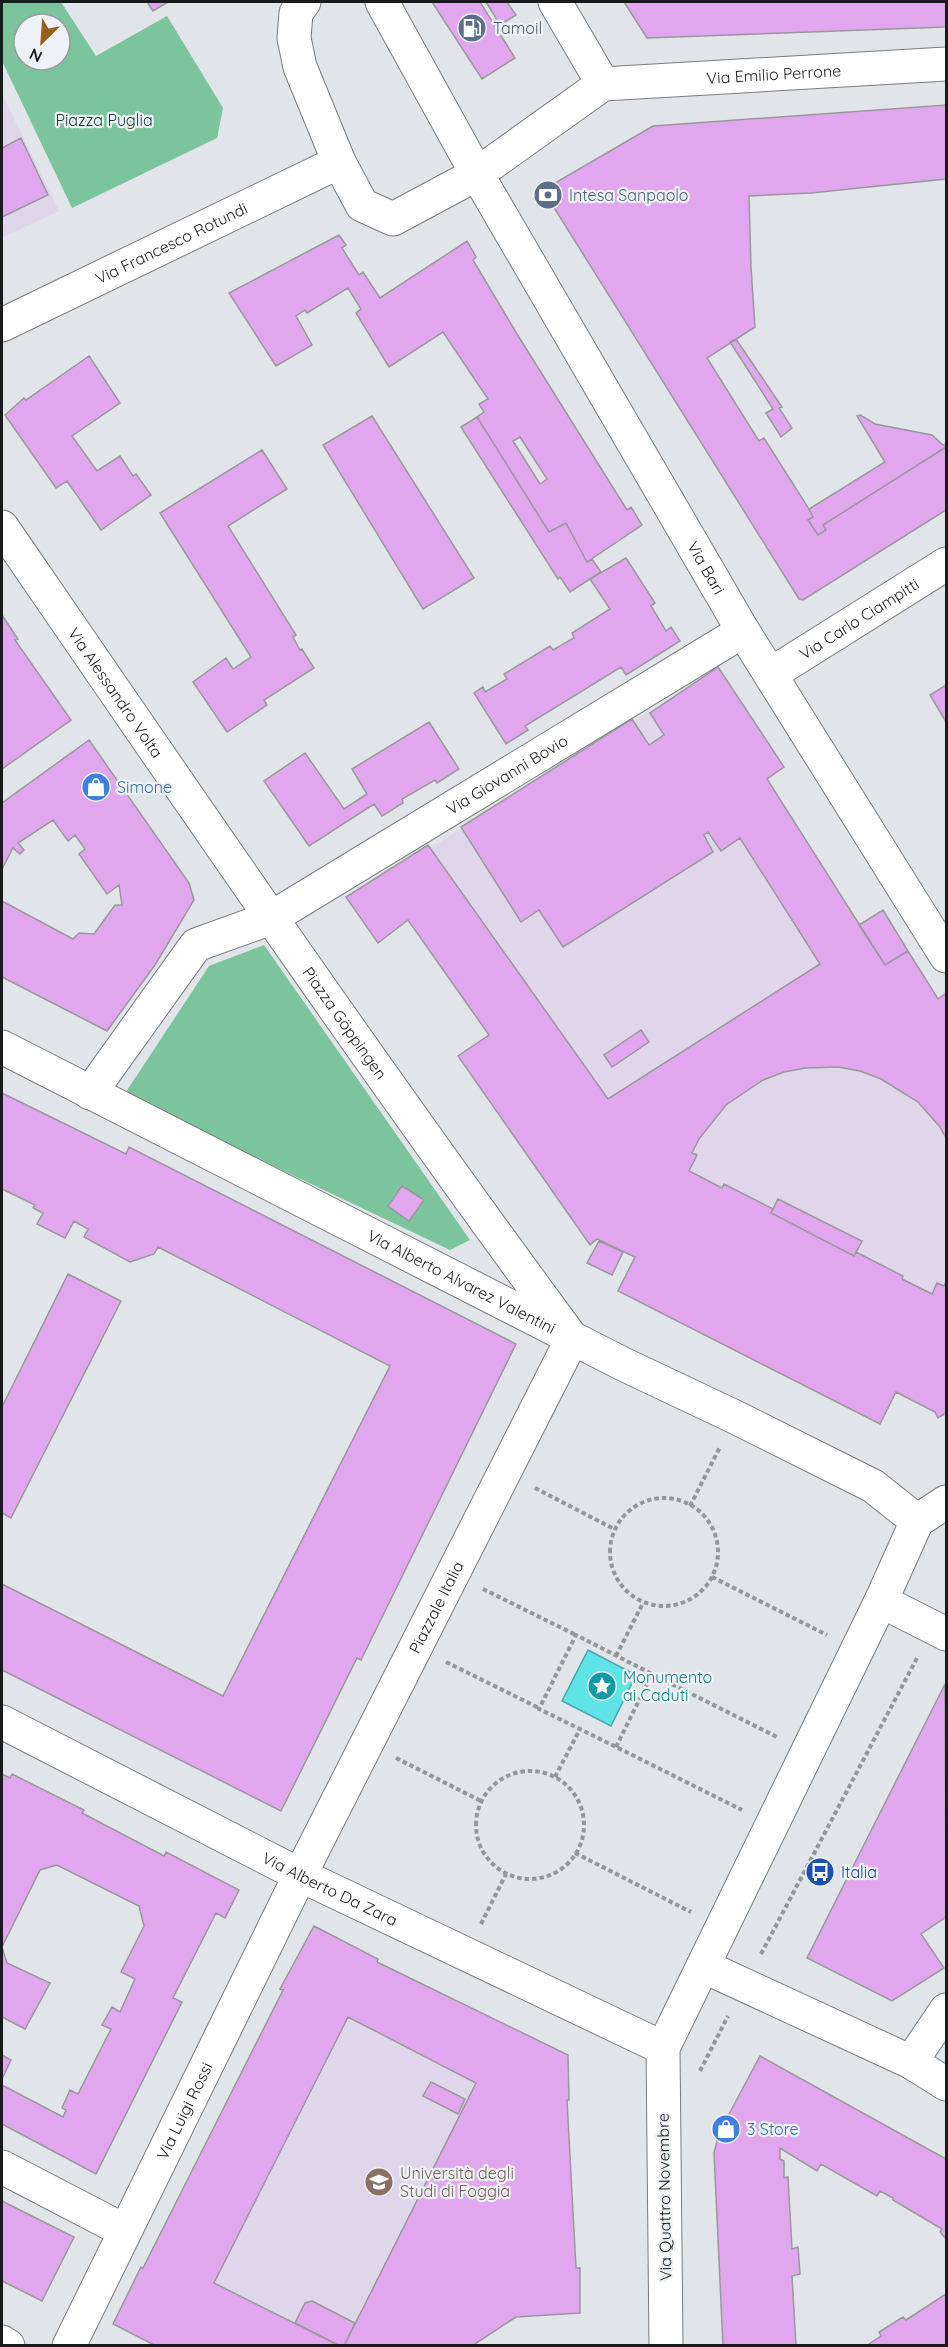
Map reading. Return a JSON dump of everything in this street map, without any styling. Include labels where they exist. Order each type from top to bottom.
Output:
[{"type":"street","points":[[304,2],[296,13],[294,38],[300,67],[339,162],[362,205],[393,219],[477,174],[603,84],[555,2]]},
{"type":"street","name":"Via Bari","points":[[382,2],[477,174],[744,631],[946,956]]},
{"type":"street","name":"Via Emilio Perrone","points":[[603,84],[946,64]]},
{"type":"street","name":"Via Francesco Rotundi","points":[[2,325],[339,162]]},
{"type":"street","name":"Via Alessandro Volta","points":[[2,527],[271,918]]},
{"type":"street","name":"Via Carlo Ciampitti","points":[[771,674],[946,564]]},
{"type":"street","name":"Via Giovanni Bovio","points":[[271,918],[744,631]]},
{"type":"street","points":[[90,1093],[196,945],[271,918]]},
{"type":"street","name":"Piazza Göppingen","points":[[271,918],[464,1192],[572,1339]]},
{"type":"street","name":"Via Alberto Alvarez Valentini","points":[[2,1047],[572,1339],[735,1416],[873,1486],[917,1521]]},
{"type":"street","name":"Piazzale Italia","points":[[300,1875],[572,1339]]},
{"type":"street","points":[[663,2048],[881,1601],[917,1521],[946,1502]]},
{"type":"street","points":[[881,1601],[946,1634]]},
{"type":"street","name":"Via Alberto Da Zara","points":[[2,1722],[300,1875],[663,2048]]},
{"type":"street","name":"Via Luigi Rossi","points":[[69,2346],[300,1875]]},
{"type":"street","points":[[703,1966],[911,2062],[946,2084]]},
{"type":"street","points":[[911,2062],[946,2010]]},
{"type":"street","name":"Via Quattro Novembre","points":[[663,2048],[666,2346]]},
{"type":"street","points":[[2,2167],[125,2231]]},
{"type":"street","points":[[2,2342],[8,2346]]},
{"type":"path","points":[[690,1506],[735,1416]]},
{"type":"path","points":[[504,1473],[614,1529]]},
{"type":"path","points":[[655,1498],[678,1500],[708,1520],[717,1541],[718,1560],[712,1577],[703,1591],[686,1602],[668,1607],[643,1603],[627,1592],[616,1579],[610,1561],[610,1546],[614,1529],[633,1507],[655,1498]]},
{"type":"path","points":[[453,1574],[807,1752]]},
{"type":"path","points":[[712,1577],[857,1650]]},
{"type":"path","points":[[616,1656],[643,1603]]},
{"type":"path","points":[[539,1708],[576,1635]]},
{"type":"path","points":[[416,1647],[772,1825]]},
{"type":"path","points":[[616,1747],[652,1674]]},
{"type":"path","points":[[555,1777],[580,1729]]},
{"type":"path","points":[[367,1744],[481,1801]]},
{"type":"path","points":[[523,1772],[538,1772],[555,1777],[567,1786],[579,1801],[584,1819],[584,1835],[572,1861],[558,1873],[540,1879],[521,1879],[506,1874],[490,1863],[480,1846],[476,1820],[481,1801],[490,1789],[505,1777],[523,1772]]},
{"type":"path","points":[[575,1853],[722,1927]]},
{"type":"path","points":[[466,1954],[506,1874]]},
{"type":"shaded area","points":[[2,94],[59,211],[2,238]]},
{"type":"shaded area","points":[[718,669],[764,778],[884,967],[935,1002],[945,998],[946,1000],[946,1409],[941,1413],[638,1256],[493,1034],[409,916],[351,897]]},
{"type":"shaded area","name":"Università degli Studi di Foggia","points":[[313,1933],[563,2057],[517,2312],[466,2346],[167,2345]]},
{"type":"green space","name":"Piazza Puglia","points":[[2,2],[61,2],[67,12],[12,12],[12,72],[72,72],[72,19],[96,56],[167,16],[223,108],[217,138],[72,208],[2,61]]},
{"type":"green space","points":[[264,945],[470,1240],[450,1250],[124,1095],[209,966]]},
{"type":"water","points":[[588,1650],[636,1675],[611,1726],[562,1701]]},
{"type":"building","points":[[147,2],[168,2],[153,11]]},
{"type":"building","points":[[432,2],[480,2],[515,58],[482,79]]},
{"type":"building","points":[[486,2],[507,2],[516,15],[500,25]]},
{"type":"building","points":[[624,2],[946,2],[946,27],[647,38]]},
{"type":"building","points":[[946,105],[946,179],[811,193],[749,196],[755,327],[707,358],[759,441],[764,438],[809,509],[813,517],[808,520],[818,535],[826,530],[823,525],[946,447],[946,510],[803,600],[799,599],[543,190],[653,126]]},
{"type":"building","points":[[21,138],[48,195],[2,217],[2,148]]},
{"type":"building","points":[[339,235],[346,245],[342,248],[359,275],[363,272],[380,298],[467,241],[476,257],[473,260],[517,334],[627,510],[631,507],[642,525],[587,562],[566,523],[549,532],[477,417],[484,412],[479,404],[488,399],[443,332],[389,367],[356,313],[361,309],[348,288],[307,313],[305,310],[296,316],[312,345],[276,366],[229,293]],"holes":[[[520,437],[547,479],[540,484],[513,441]]]},
{"type":"building","points":[[736,339],[782,407],[779,408],[792,428],[781,437],[766,413],[773,409],[730,342]]},
{"type":"building","points":[[89,356],[120,403],[72,436],[97,471],[120,456],[133,476],[136,474],[151,495],[101,530],[67,481],[56,488],[5,415],[24,398],[26,400]]},
{"type":"building","points":[[860,415],[875,424],[932,435],[943,445],[946,444],[946,447],[823,525],[826,530],[818,535],[808,520],[813,517],[809,509],[885,462],[857,416]]},
{"type":"building","points":[[372,416],[474,578],[423,609],[323,445]]},
{"type":"building","points":[[477,417],[549,532],[566,523],[587,562],[592,559],[601,572],[570,592],[560,577],[558,579],[461,427]]},
{"type":"building","points":[[262,450],[287,489],[228,526],[296,635],[293,637],[300,650],[302,649],[314,668],[264,700],[267,705],[227,732],[193,682],[226,658],[233,669],[251,657],[160,513]]},
{"type":"building","points":[[626,558],[655,603],[651,606],[666,631],[671,627],[680,641],[626,675],[621,667],[525,726],[528,730],[506,744],[474,693],[483,687],[485,692],[507,679],[504,674],[550,646],[553,650],[574,638],[572,633],[610,609],[590,579]]},
{"type":"building","points":[[2,615],[18,639],[15,640],[71,720],[2,769]]},
{"type":"building","points":[[718,667],[784,767],[767,779],[885,965],[908,951],[938,999],[946,995],[946,1138],[940,1127],[918,1102],[881,1079],[860,1071],[838,1067],[805,1068],[784,1072],[763,1080],[726,1105],[699,1139],[692,1153],[697,1155],[689,1171],[722,1188],[724,1184],[773,1209],[771,1213],[854,1256],[856,1252],[932,1294],[937,1283],[944,1286],[946,1281],[946,1413],[938,1418],[935,1412],[896,1392],[880,1424],[618,1291],[635,1257],[597,1239],[590,1245],[458,1056],[489,1035],[408,920],[378,943],[346,897],[428,845],[608,1099],[820,964],[740,838],[721,851],[708,832],[704,835],[713,852],[563,947],[539,910],[521,922],[461,827],[632,719],[649,745],[664,735],[650,713]]},
{"type":"building","points":[[946,685],[946,722],[930,695]]},
{"type":"building","points":[[429,722],[459,769],[437,783],[435,780],[402,799],[403,803],[382,816],[374,804],[309,846],[264,781],[305,753],[344,809],[367,794],[352,769]]},
{"type":"building","points":[[89,740],[189,883],[194,900],[155,965],[107,1031],[2,977],[2,901],[73,939],[79,933],[94,934],[115,905],[122,905],[119,885],[107,894],[79,854],[85,849],[75,835],[68,841],[53,820],[18,843],[24,850],[20,854],[13,848],[2,869],[2,803]]},
{"type":"building","points":[[883,910],[908,951],[885,965],[859,925]]},
{"type":"building","points":[[641,1030],[649,1042],[612,1067],[604,1055]]},
{"type":"building","points":[[2,1093],[126,1154],[129,1147],[516,1344],[361,1660],[357,1658],[281,1811],[2,1670],[2,1584],[223,1696],[390,1366],[158,1247],[154,1254],[130,1262],[84,1237],[88,1229],[74,1221],[65,1238],[37,1224],[43,1213],[33,1208],[35,1205],[2,1189]]},
{"type":"building","points":[[402,1186],[424,1200],[409,1221],[388,1206]]},
{"type":"building","points":[[778,1199],[862,1241],[854,1256],[771,1213]]},
{"type":"building","points":[[599,1241],[623,1252],[612,1275],[587,1263]]},
{"type":"building","points":[[68,1274],[121,1301],[11,1518],[2,1513],[2,1407]]},
{"type":"building","points":[[945,1684],[946,1917],[921,1934],[944,1968],[892,2001],[807,1958]]},
{"type":"building","points":[[2,1774],[10,1778],[12,1774],[84,1810],[82,1813],[164,1856],[166,1852],[239,1890],[225,1918],[216,1913],[173,1998],[182,2002],[96,2174],[2,2124],[2,2085],[63,2117],[66,2110],[62,2108],[70,2090],[78,2094],[111,2029],[102,2025],[112,2007],[120,2012],[135,1979],[121,1972],[144,1926],[139,1906],[57,1865],[40,1870],[2,1947]]},
{"type":"building","name":"Università degli Studi di Foggia","points":[[314,1926],[378,1959],[377,1962],[568,2055],[569,2100],[567,2100],[576,2268],[580,2268],[580,2313],[516,2317],[472,2346],[344,2346],[476,2083],[348,2017],[214,2283],[340,2346],[156,2346],[113,2324],[283,1990],[280,1989]]},
{"type":"building","points":[[2,1947],[7,1963],[50,1983],[25,2029],[2,2017]]},
{"type":"building","points":[[2,2055],[11,2060],[2,2079]]},
{"type":"building","points":[[760,2056],[946,2159],[946,2239],[940,2232],[942,2229],[893,2198],[880,2191],[877,2196],[821,2164],[817,2171],[780,2148],[780,2159],[784,2161],[784,2178],[788,2177],[792,2249],[798,2247],[800,2274],[792,2276],[796,2346],[723,2346],[714,2153],[719,2133]]},
{"type":"building","points":[[431,2082],[465,2099],[458,2114],[423,2096]]},
{"type":"building","points":[[2,2201],[74,2237],[42,2301],[2,2281]]},
{"type":"building","points":[[946,2294],[946,2346],[866,2346],[881,2336],[879,2332],[903,2317],[906,2320]]},
{"type":"building","points":[[312,2301],[355,2323],[344,2346],[295,2323],[305,2303]]},
{"type":"place","name":"Tamoil","points":[[472,28]]},
{"type":"place","name":"Intesa Sanpaolo","points":[[548,195]]},
{"type":"place","name":"Simone","points":[[96,787]]},
{"type":"place","name":"Monumento ai Caduti","points":[[602,1686]]},
{"type":"place","name":"Italia","points":[[820,1872]]},
{"type":"place","name":"3 Store","points":[[726,2129]]},
{"type":"place","name":"Università degli Studi di Foggia","points":[[379,2182]]}]
